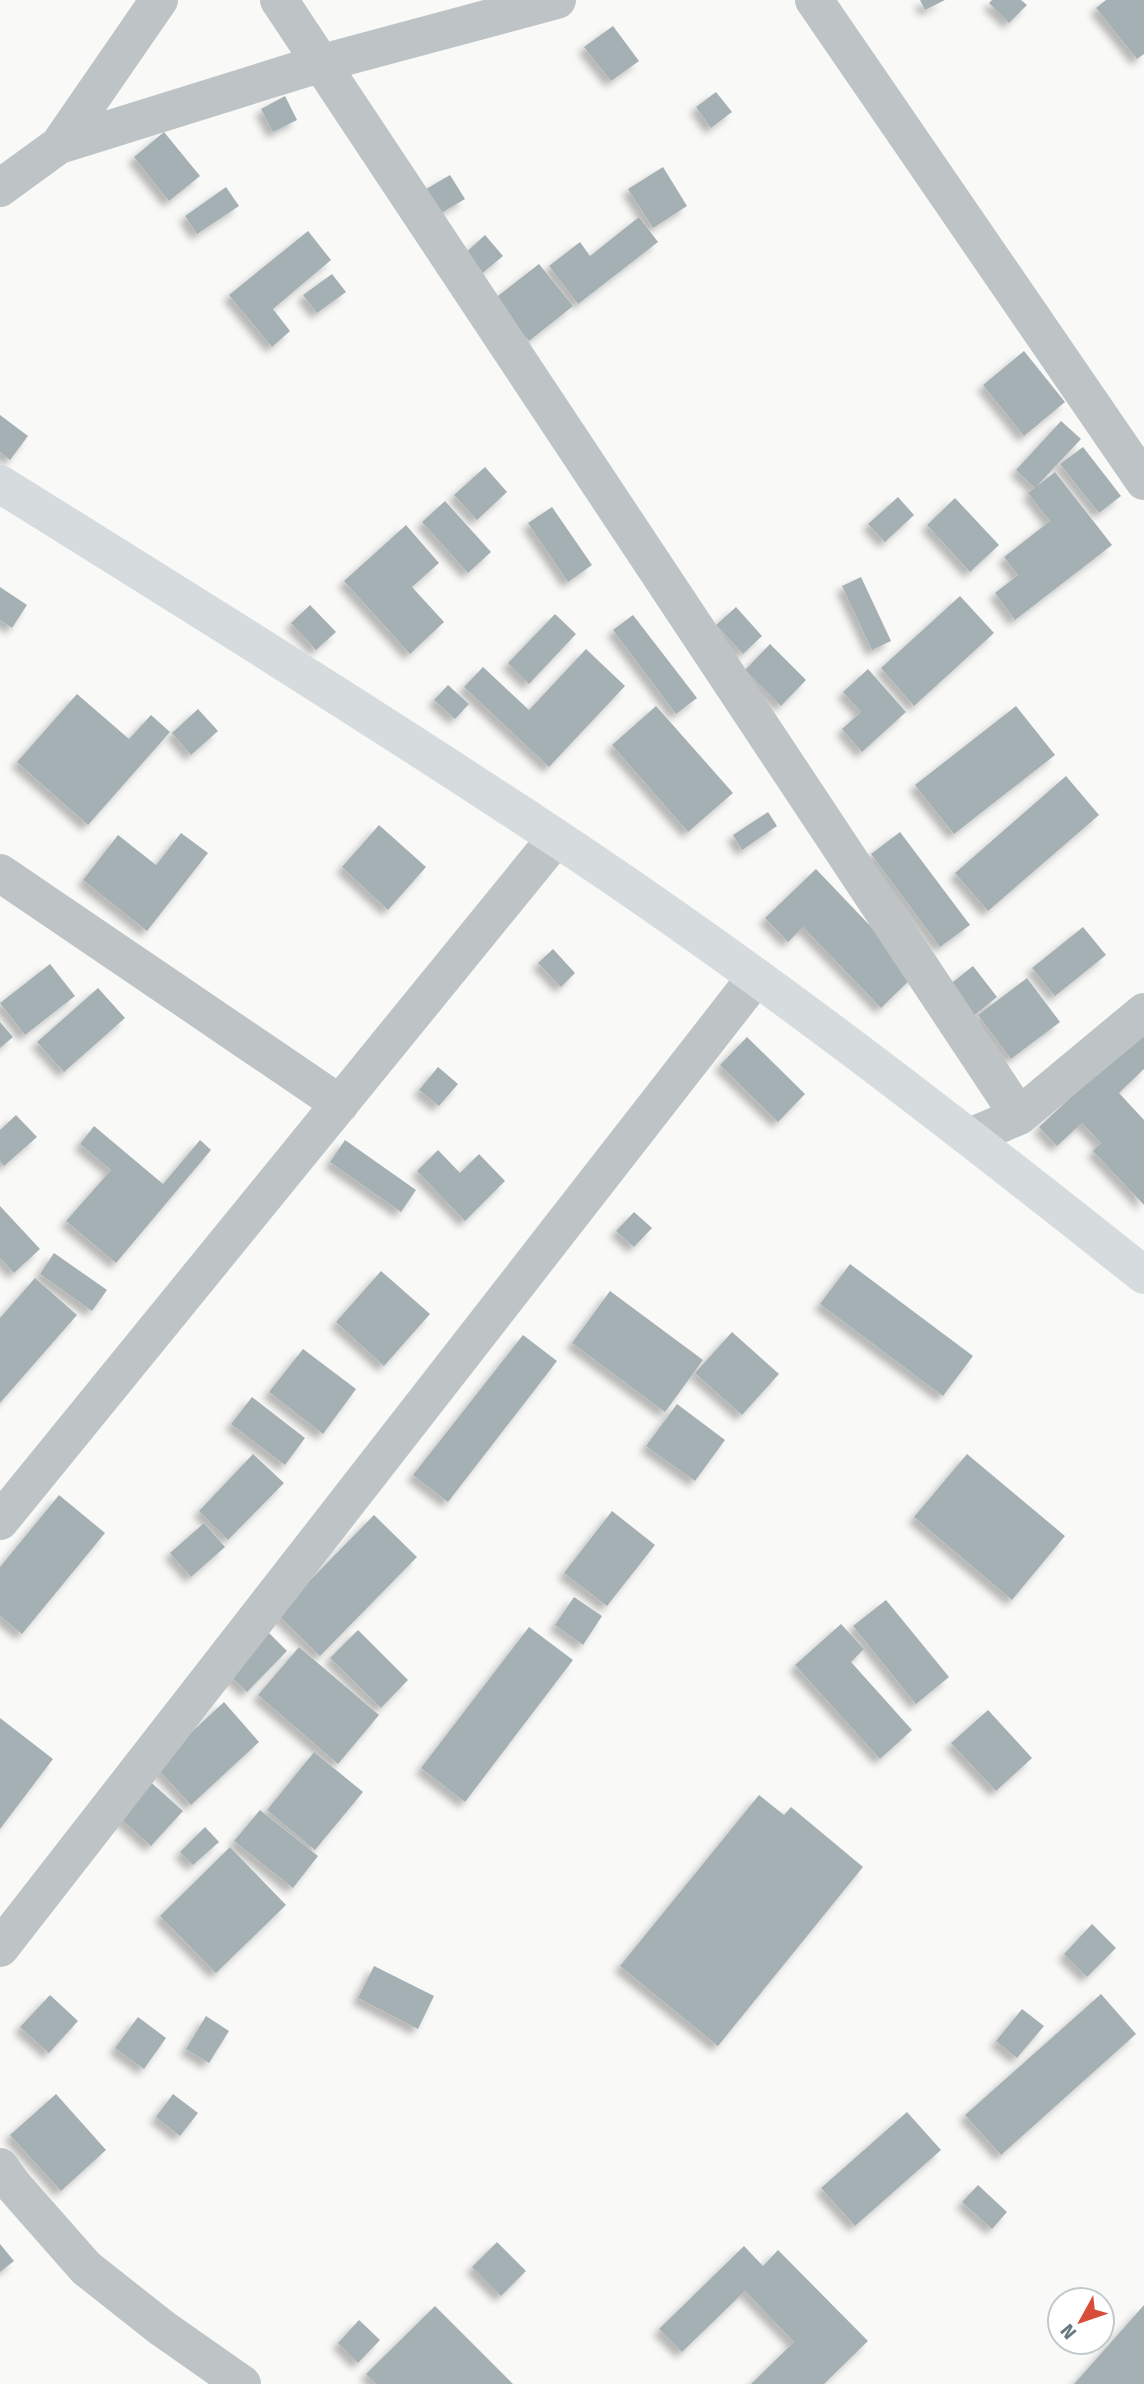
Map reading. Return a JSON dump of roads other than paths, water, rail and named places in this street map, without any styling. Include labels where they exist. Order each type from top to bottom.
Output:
[{"type":"main road","points":[[0,484],[556,838],[755,977],[970,1137],[1144,1276]]},
{"type":"street","points":[[59,145],[159,0]]},
{"type":"street","points":[[279,0],[1019,1116]]},
{"type":"street","points":[[0,188],[59,145],[322,63],[556,0]]},
{"type":"street","points":[[814,0],[1144,481]]},
{"type":"street","points":[[0,1521],[556,838]]},
{"type":"street","points":[[0,873],[340,1104]]},
{"type":"street","points":[[0,1948],[755,977]]},
{"type":"street","points":[[970,1137],[1019,1116],[1144,1012]]},
{"type":"street","points":[[0,2167],[12,2185],[86,2268],[162,2328],[242,2384]]}]
